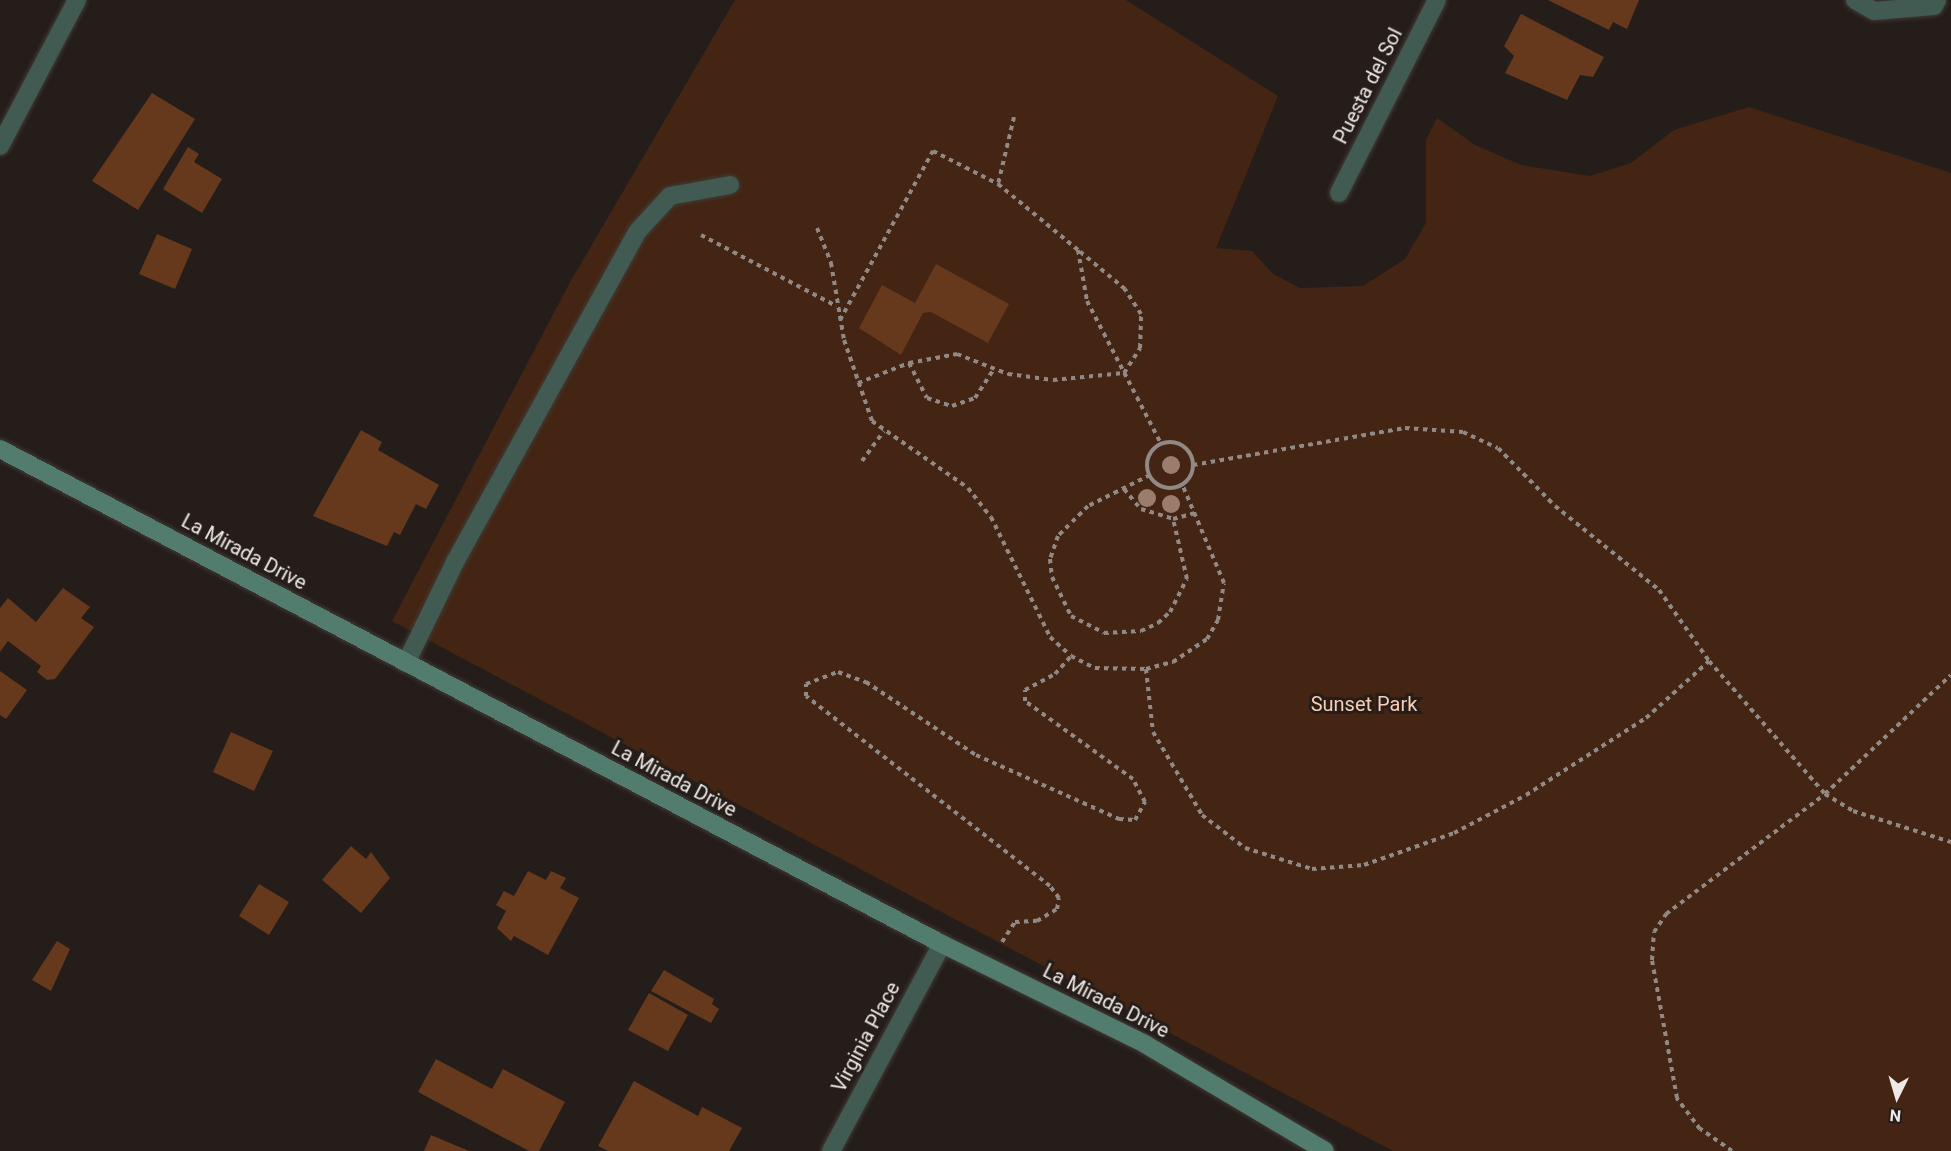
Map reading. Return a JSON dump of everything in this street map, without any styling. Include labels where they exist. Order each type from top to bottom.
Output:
[{"type":"street","points":[[0,146],[77,0]]},
{"type":"street","name":"Puesta del Sol","points":[[1339,193],[1437,0]]},
{"type":"street","points":[[1854,0],[1874,11],[1934,6],[1937,0]]},
{"type":"street","points":[[406,663],[455,562],[637,232],[670,196],[730,185]]},
{"type":"street","name":"La Mirada Drive","points":[[0,449],[942,944],[1145,1044],[1326,1151]]},
{"type":"street","name":"Virginia Place","points":[[831,1151],[942,944]]},
{"type":"path","points":[[998,184],[1014,117]]},
{"type":"path","points":[[839,321],[933,151],[998,184],[1125,289],[1141,314],[1140,348],[1124,373]]},
{"type":"path","points":[[817,228],[831,263],[839,321],[872,421],[968,488],[991,517],[1050,637],[1071,656],[1095,668],[1146,669],[1186,656],[1207,639],[1218,620],[1224,583],[1182,484]]},
{"type":"path","points":[[701,235],[836,306]]},
{"type":"path","points":[[1078,250],[1087,301],[1161,444]]},
{"type":"path","points":[[858,383],[909,363],[957,354],[994,369],[1053,380],[1124,373]]},
{"type":"path","points":[[909,363],[927,398],[952,406],[975,398],[994,369]]},
{"type":"path","points":[[1193,465],[1405,428],[1463,432],[1498,448],[1555,506],[1659,590],[1709,661],[1744,698],[1825,794],[1853,811],[1951,842]]},
{"type":"path","points":[[862,461],[884,431]]},
{"type":"path","points":[[1150,475],[1150,454],[1161,444],[1182,446],[1193,465]]},
{"type":"path","points":[[1150,475],[1168,487],[1182,484],[1193,465]]},
{"type":"path","points":[[1150,475],[1069,521],[1050,559],[1058,598],[1087,627],[1104,633],[1141,631],[1170,612],[1187,579],[1173,519]]},
{"type":"path","points":[[1124,489],[1141,510],[1173,519],[1195,513]]},
{"type":"path","points":[[987,966],[1015,922],[1049,915],[1059,898],[1050,886],[806,696],[806,684],[838,672],[866,682],[976,755],[1119,819],[1135,820],[1145,802],[1133,778],[1025,700],[1025,690],[1055,674],[1071,656]]},
{"type":"path","points":[[1146,669],[1153,732],[1202,815],[1245,848],[1312,869],[1364,865],[1475,822],[1646,718],[1709,661]]},
{"type":"path","points":[[1732,1151],[1700,1129],[1677,1098],[1652,960],[1654,932],[1666,914],[1825,794],[1951,675]]},
{"type":"green space","name":"Sunset Park","points":[[735,0],[1126,0],[1278,96],[1216,248],[1252,251],[1273,274],[1300,288],[1363,286],[1405,259],[1426,223],[1426,140],[1437,118],[1475,145],[1521,165],[1590,176],[1631,163],[1674,130],[1749,107],[1951,173],[1951,1151],[1393,1151],[392,621],[569,284]]},
{"type":"building","points":[[1548,0],[1639,0],[1627,29],[1613,22],[1609,30]]},
{"type":"building","points":[[1521,14],[1604,57],[1593,77],[1580,75],[1567,100],[1505,73],[1514,56],[1504,46]]},
{"type":"building","points":[[152,93],[195,119],[138,210],[92,181]]},
{"type":"building","points":[[188,147],[199,154],[194,162],[222,179],[202,213],[163,189]]},
{"type":"building","points":[[157,234],[192,249],[175,289],[139,274]]},
{"type":"building","points":[[936,264],[1009,304],[988,343],[931,312],[923,313],[901,355],[859,328],[882,285],[915,303]]},
{"type":"building","points":[[361,430],[382,442],[378,450],[439,485],[426,509],[416,504],[400,535],[394,532],[387,546],[313,516]]},
{"type":"building","points":[[63,588],[90,607],[81,618],[94,627],[55,679],[47,680],[37,672],[41,666],[8,641],[0,652],[0,608],[8,598],[36,622]]},
{"type":"building","points":[[0,671],[27,690],[6,719],[0,715]]},
{"type":"building","points":[[231,732],[273,751],[254,791],[213,772]]},
{"type":"building","points":[[351,846],[366,859],[371,852],[390,878],[361,913],[322,880]]},
{"type":"building","points":[[528,871],[546,880],[551,871],[566,878],[560,888],[579,898],[548,955],[514,936],[511,941],[497,928],[506,911],[496,905],[504,891],[514,896]]},
{"type":"building","points":[[259,884],[289,902],[269,935],[239,916]]},
{"type":"building","points":[[57,941],[70,949],[51,991],[32,980]]},
{"type":"building","points":[[664,970],[714,999],[712,1004],[719,1009],[711,1023],[651,991]]},
{"type":"building","points":[[649,993],[688,1015],[668,1051],[628,1030]]},
{"type":"building","points":[[436,1059],[492,1089],[503,1069],[565,1102],[539,1151],[529,1151],[418,1092]]},
{"type":"building","points":[[634,1081],[698,1116],[702,1107],[742,1128],[729,1151],[608,1151],[598,1146]]},
{"type":"building","points":[[431,1135],[469,1151],[424,1151]]}]
